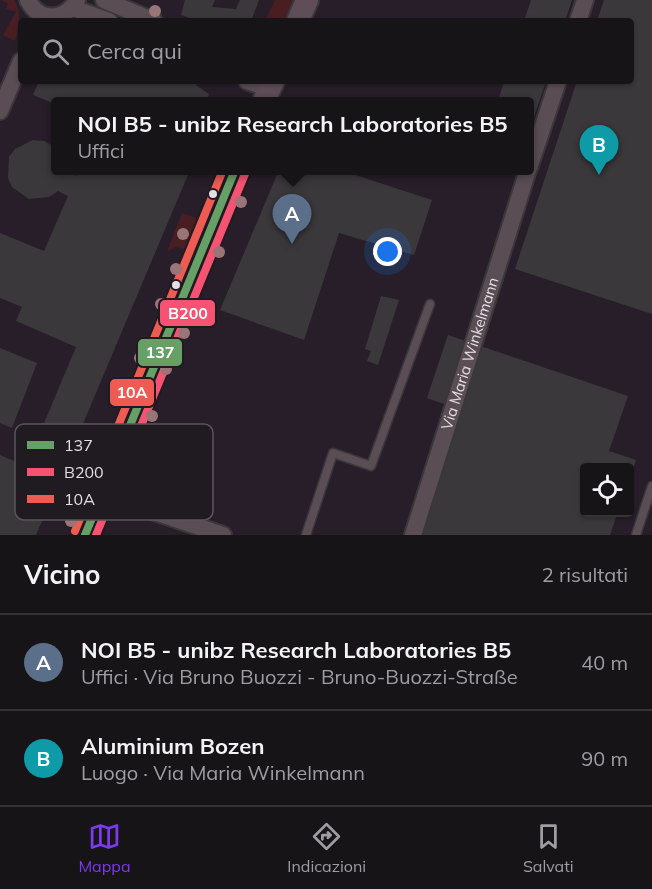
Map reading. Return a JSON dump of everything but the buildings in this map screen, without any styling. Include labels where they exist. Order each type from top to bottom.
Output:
[{"type":"main road","points":[[299,18],[307,0]]},
{"type":"main road","points":[[130,424],[234,175]]},
{"type":"main road","points":[[85,535],[91,520]]},
{"type":"street","points":[[28,0],[38,18],[57,17],[75,4],[103,18]]},
{"type":"street","points":[[104,0],[147,18]]},
{"type":"street","points":[[579,18],[585,0]]},
{"type":"street","points":[[0,111],[18,68]]},
{"type":"street","points":[[255,84],[269,90]]},
{"type":"street","name":"Via Maria Winkelmann","points":[[534,154],[557,84]]},
{"type":"street","name":"Via Maria Winkelmann","points":[[413,535],[527,175]]},
{"type":"street","points":[[178,520],[223,535]]},
{"type":"lane","points":[[306,535],[333,453],[371,466],[430,304]]},
{"type":"lane","points":[[636,535],[652,486]]},
{"type":"shaded area","points":[[0,0],[652,0],[652,535],[0,535]]},
{"type":"shaded area","points":[[0,0],[15,0],[19,18],[15,41],[3,35],[16,12],[6,9],[8,3]]},
{"type":"shaded area","points":[[275,0],[295,0],[287,18],[266,18]]},
{"type":"shaded area","points":[[182,213],[196,218],[197,231],[188,250],[175,247],[167,252]]},
{"type":"transit line","name":"10A","points":[[119,424],[221,175]]},
{"type":"transit line","name":"137","points":[[131,424],[233,175]]},
{"type":"transit line","name":"B200","points":[[142,424],[245,175]]},
{"type":"transit line","name":"10A","points":[[75,531],[80,520]]},
{"type":"transit line","name":"137","points":[[85,535],[91,520]]},
{"type":"transit line","name":"B200","points":[[96,535],[102,520]]},
{"type":"place","name":"Aluminium Bozen","points":[[599,175]]},
{"type":"place","name":"NOI B5 - unibz Research Laboratories B5","points":[[292,244]]}]
